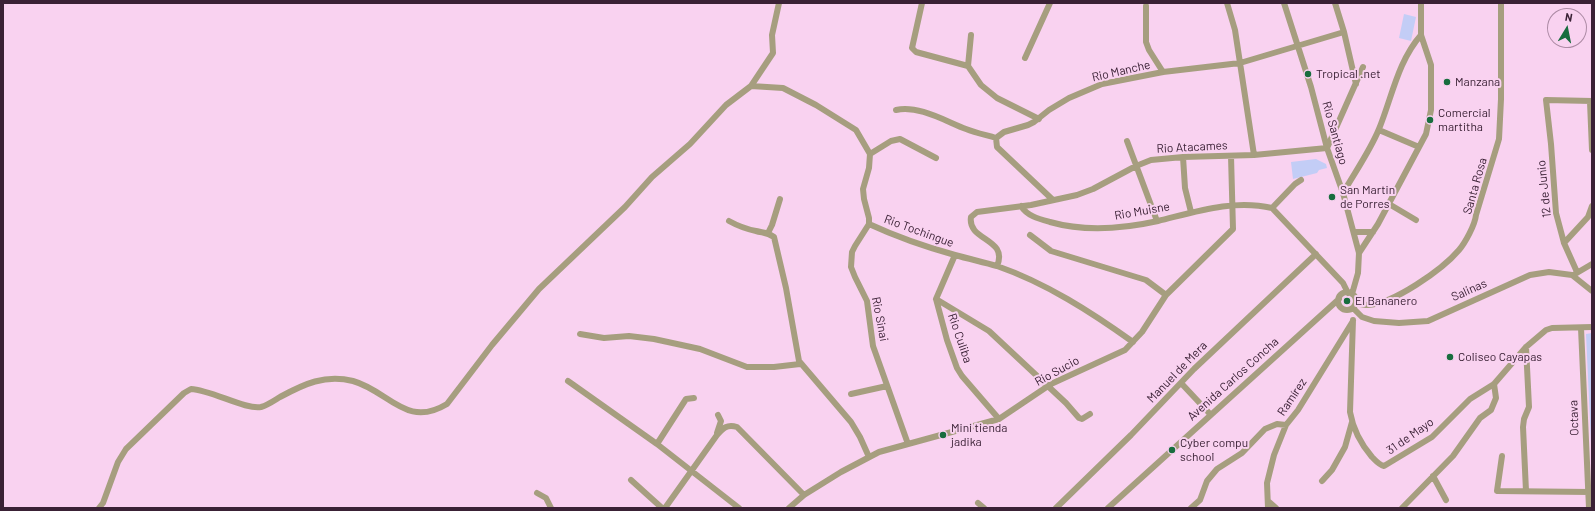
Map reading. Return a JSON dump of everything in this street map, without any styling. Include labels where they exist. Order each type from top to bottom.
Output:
[{"type":"street","points":[[99,508],[103,503],[118,462],[126,449],[191,388],[205,390],[256,407],[266,405],[304,384],[332,379],[347,380],[362,385],[405,409],[416,413],[438,409],[447,404],[492,345],[539,289],[625,207],[652,177],[690,144],[726,105],[751,86],[773,53],[772,35],[779,3]]},
{"type":"street","points":[[922,3],[912,48],[916,52],[968,66],[982,85],[997,98],[1039,119]]},
{"type":"street","points":[[1025,58],[1050,3]]},
{"type":"street","points":[[1227,3],[1235,30],[1254,155]]},
{"type":"street","name":"Rio Santiago","points":[[1284,3],[1311,88],[1327,148],[1343,193],[1359,253],[1358,273],[1350,293]]},
{"type":"street","points":[[1335,3],[1344,32],[1356,84]]},
{"type":"street","points":[[1359,253],[1389,204],[1426,134],[1431,110],[1431,65],[1421,34],[1421,3]]},
{"type":"street","name":"Santa Rosa","points":[[1355,305],[1370,305],[1388,300],[1426,278],[1459,250],[1476,222],[1476,215],[1484,195],[1500,138],[1500,3]]},
{"type":"street","points":[[1146,6],[1146,42],[1149,50],[1163,72]]},
{"type":"street","name":"Rio Manche","points":[[996,138],[1004,132],[1028,125],[1069,98],[1102,84],[1163,72],[1240,62],[1344,32]]},
{"type":"street","points":[[1343,193],[1379,130],[1404,58],[1421,34]]},
{"type":"street","points":[[968,66],[971,35]]},
{"type":"street","points":[[1327,148],[1363,67]]},
{"type":"street","points":[[751,86],[783,88],[816,105],[856,130],[870,154],[890,142],[900,140],[936,158]]},
{"type":"street","name":"12 de Junio","points":[[1574,274],[1556,213],[1546,100],[1591,101]]},
{"type":"street","points":[[1591,101],[1592,150]]},
{"type":"street","points":[[896,110],[911,109],[923,112],[968,130],[996,138],[996,143],[1000,150],[1053,200]]},
{"type":"street","points":[[1379,130],[1418,148]]},
{"type":"street","points":[[1127,141],[1157,221]]},
{"type":"street","name":"Rio Atacames","points":[[997,266],[1000,257],[998,251],[994,245],[972,228],[971,217],[981,210],[1021,206],[1076,195],[1093,189],[1136,166],[1151,160],[1183,157],[1254,155],[1327,148]]},
{"type":"street","name":"Rio Tochingue","points":[[870,154],[869,168],[863,189],[869,224],[923,245],[997,266],[1042,286],[1085,309],[1133,342]]},
{"type":"street","name":"Rio Sucio","points":[[793,506],[804,495],[879,452],[999,419],[1048,386],[1125,350],[1147,326],[1166,295],[1233,229],[1230,156]]},
{"type":"street","points":[[1183,157],[1185,188],[1192,212]]},
{"type":"street","points":[[1301,180],[1295,184],[1272,208],[1354,296],[1355,305],[1348,310],[1343,309],[1339,305],[1339,299],[1343,293],[1350,293]]},
{"type":"street","points":[[768,233],[780,199]]},
{"type":"street","points":[[1389,204],[1416,220]]},
{"type":"street","name":"Rio Muisne","points":[[1021,206],[1028,214],[1044,221],[1064,226],[1090,229],[1130,226],[1216,207],[1258,205],[1272,208]]},
{"type":"street","points":[[1564,243],[1588,217],[1592,206]]},
{"type":"street","points":[[729,220],[744,228],[768,233],[774,237],[797,357],[800,364],[851,422],[869,457]]},
{"type":"street","name":"Rio Sinai","points":[[869,224],[852,252],[851,267],[868,301],[869,326],[873,346],[908,444]]},
{"type":"street","points":[[1354,232],[1373,232]]},
{"type":"street","points":[[1030,235],[1051,251],[1146,280],[1166,295]]},
{"type":"street","name":"Manuel de Mera","points":[[1056,508],[1131,435],[1180,383],[1316,254]]},
{"type":"street","points":[[955,255],[936,299],[988,331],[1066,403],[1079,418],[1082,419],[1090,414]]},
{"type":"street","points":[[1592,264],[1574,274],[1592,291]]},
{"type":"street","name":"Salinas","points":[[1355,305],[1357,313],[1366,319],[1399,324],[1428,321],[1530,275],[1549,272],[1574,274]]},
{"type":"street","name":"Rio Culiba","points":[[936,299],[947,340],[958,368],[969,385],[999,419]]},
{"type":"street","name":"Avenida Carlos Concha","points":[[1108,508],[1210,414],[1339,299]]},
{"type":"street","name":"Ramírez","points":[[1268,505],[1267,483],[1274,455],[1286,426],[1298,410],[1357,313]]},
{"type":"street","name":"31 de Mayo","points":[[1353,320],[1350,412],[1352,422],[1363,447],[1379,465],[1384,466],[1432,437],[1470,399],[1494,384],[1526,347],[1546,330],[1592,327]]},
{"type":"street","name":"Octava","points":[[1581,328],[1590,492],[1589,508]]},
{"type":"street","points":[[580,334],[604,338],[629,336],[654,339],[700,349],[747,367],[774,367],[800,364]]},
{"type":"street","points":[[1526,347],[1529,407],[1524,419],[1523,428],[1526,491]]},
{"type":"street","points":[[568,381],[657,444],[739,508]]},
{"type":"street","points":[[1180,383],[1210,414]]},
{"type":"street","points":[[1402,508],[1453,456],[1480,418],[1491,410],[1496,398],[1494,384]]},
{"type":"street","points":[[852,394],[887,386]]},
{"type":"street","points":[[657,444],[686,399],[694,398]]},
{"type":"street","points":[[717,435],[720,421],[718,415]]},
{"type":"street","points":[[1322,481],[1332,470],[1345,447],[1352,422]]},
{"type":"street","points":[[1191,508],[1200,500],[1207,481],[1217,469],[1242,453],[1264,429],[1277,424],[1286,426]]},
{"type":"street","points":[[631,480],[664,508],[717,435],[725,427],[731,425],[737,427],[804,495]]},
{"type":"street","points":[[1502,456],[1497,491],[1590,492]]},
{"type":"street","points":[[1433,476],[1446,500]]},
{"type":"street","points":[[538,493],[546,498],[551,508]]},
{"type":"street","points":[[978,503],[984,508]]},
{"type":"street","points":[[1268,505],[1276,508]]},
{"type":"shaded area","points":[[1404,14],[1416,17],[1411,41],[1399,38]]},
{"type":"shaded area","points":[[1316,159],[1326,164],[1327,168],[1319,170],[1317,173],[1293,179],[1291,162]]},
{"type":"shaded area","points":[[1592,333],[1592,466],[1586,334]]},
{"type":"place","name":"Tropical .net","points":[[1308,74]]},
{"type":"place","name":"Manzana","points":[[1447,82]]},
{"type":"place","name":"Comercial martitha","points":[[1430,120]]},
{"type":"place","name":"San Martin de Porres","points":[[1332,197]]},
{"type":"place","name":"El Bananero","points":[[1347,301]]},
{"type":"place","name":"Coliseo Cayapas","points":[[1450,357]]},
{"type":"place","name":"Mini tienda jadika","points":[[943,435]]},
{"type":"place","name":"Cyber compu school","points":[[1172,450]]}]
